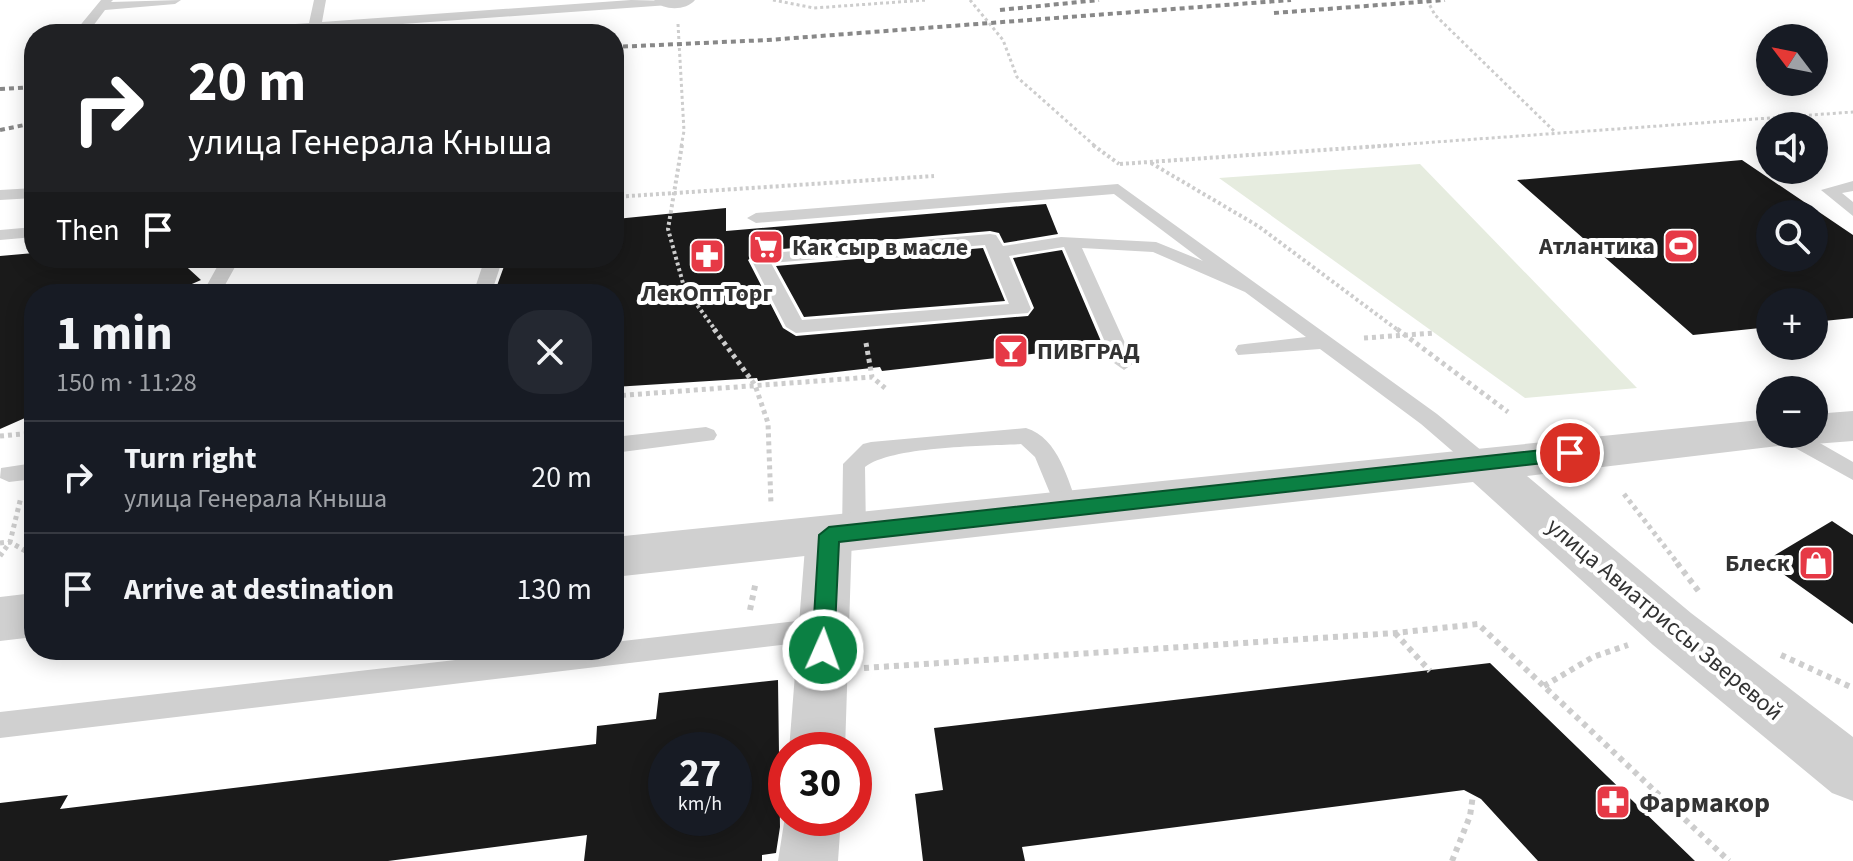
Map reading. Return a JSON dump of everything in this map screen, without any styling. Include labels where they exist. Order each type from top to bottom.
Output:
[{"type":"street","points":[[668,0],[683,0]]},
{"type":"street","points":[[1828,428],[1853,426]]},
{"type":"street","points":[[624,556],[1480,462],[1756,435]]},
{"type":"street","name":"улица Авиатриссы Зверевой","points":[[1480,462],[1672,629],[1853,773]]},
{"type":"street","points":[[818,732],[823,650],[842,534]]},
{"type":"street","points":[[808,861],[810,836]]},
{"type":"lane","points":[[88,24],[104,3],[175,0]]},
{"type":"lane","points":[[315,24],[320,0]]},
{"type":"lane","points":[[333,24],[487,7],[668,0]]},
{"type":"lane","points":[[1853,186],[1829,190],[1853,211]]},
{"type":"lane","points":[[756,218],[1118,189],[1429,419],[1480,462]]},
{"type":"lane","points":[[0,195],[24,194]]},
{"type":"lane","points":[[0,235],[24,233]]},
{"type":"lane","points":[[990,239],[998,252],[1021,309],[796,327],[760,259],[990,239]]},
{"type":"lane","points":[[998,252],[1070,242],[1156,247],[1248,287]]},
{"type":"lane","points":[[1070,242],[1124,363]]},
{"type":"lane","points":[[1245,350],[1323,342]]},
{"type":"lane","points":[[624,444],[706,435]]},
{"type":"lane","points":[[842,534],[854,464],[861,457],[871,450],[963,439],[1026,436],[1045,453],[1067,509]]},
{"type":"lane","points":[[1811,448],[1853,472]]},
{"type":"lane","points":[[9,474],[24,472]]},
{"type":"lane","points":[[624,653],[745,639],[823,650]]},
{"type":"lane","points":[[0,725],[563,660]]},
{"type":"path","points":[[773,0],[814,8],[927,0]]},
{"type":"path","points":[[970,0],[1003,40],[1017,77],[1074,130],[1120,164]]},
{"type":"path","points":[[1427,0],[1435,15],[1555,132]]},
{"type":"path","points":[[679,26],[684,131],[668,229],[684,287],[755,385],[768,423],[771,507],[745,639]]},
{"type":"path","points":[[1104,165],[1853,112]]},
{"type":"path","points":[[1150,162],[1258,226],[1508,412]]},
{"type":"path","points":[[624,197],[936,176]]},
{"type":"path","points":[[692,301],[772,282]]},
{"type":"path","points":[[862,322],[872,377],[885,388]]},
{"type":"path","points":[[1323,342],[1435,333]]},
{"type":"path","points":[[624,395],[872,377]]},
{"type":"path","points":[[0,436],[24,434]]},
{"type":"path","points":[[1624,494],[1704,598]]},
{"type":"path","points":[[0,543],[10,542],[24,550]]},
{"type":"path","points":[[0,556],[10,542]]},
{"type":"path","points":[[823,650],[1395,633],[1478,624],[1729,861]]},
{"type":"path","points":[[1395,633],[1430,671]]},
{"type":"path","points":[[1452,861],[1470,816],[1473,795]]},
{"type":"shaded area","points":[[1420,164],[1637,388],[1525,398],[1219,178]]},
{"type":"building","name":"Атлантика","points":[[1742,160],[1756,169],[1756,184],[1778,184],[1801,200],[1756,200],[1756,272],[1828,272],[1828,218],[1853,235],[1853,318],[1828,321],[1828,288],[1756,288],[1756,328],[1693,335],[1517,180]]},
{"type":"building","points":[[1046,204],[1058,234],[1004,243],[999,233],[990,231],[760,251],[748,260],[783,328],[796,336],[1028,316],[1034,308],[1013,258],[1062,250],[1103,346],[882,371],[880,367],[758,381],[757,378],[624,386],[624,284],[498,284],[503,268],[624,268],[624,218],[726,208],[726,231]]},
{"type":"building","points":[[983,248],[1005,301],[804,317],[776,266]]},
{"type":"building","points":[[24,254],[24,268],[188,268],[201,280],[192,284],[24,284],[24,418],[0,429],[0,256]]},
{"type":"building","points":[[1832,521],[1853,535],[1853,624],[1765,561]]},
{"type":"building","points":[[1490,663],[1695,861],[1538,861],[1481,799],[1464,790],[1022,847],[1025,861],[923,861],[915,794],[943,790],[934,728]]},
{"type":"building","points":[[778,680],[779,732],[768,732],[768,836],[779,836],[776,853],[762,855],[762,861],[584,861],[587,835],[388,861],[0,861],[0,803],[68,795],[60,809],[596,744],[597,726],[656,719],[659,693]]},
{"type":"railway","points":[[1000,10],[1099,0]]},
{"type":"railway","points":[[624,47],[768,40],[1291,0]]},
{"type":"railway","points":[[1274,13],[1445,0]]},
{"type":"railway","points":[[0,89],[24,88]]},
{"type":"railway","points":[[0,130],[24,125]]},
{"type":"place","name":"Атлантика","points":[[1681,246]]},
{"type":"place","name":"Как сыр в масле","points":[[766,247]]},
{"type":"place","name":"ЛекОптТорг","points":[[707,256]]},
{"type":"place","name":"ПИВГРАД","points":[[1011,351]]},
{"type":"place","name":"Блеск","points":[[1816,563]]},
{"type":"place","name":"Фармакор","points":[[1613,802]]},
{"type":"route","points":[[823,650],[829,535],[1570,453]]}]
